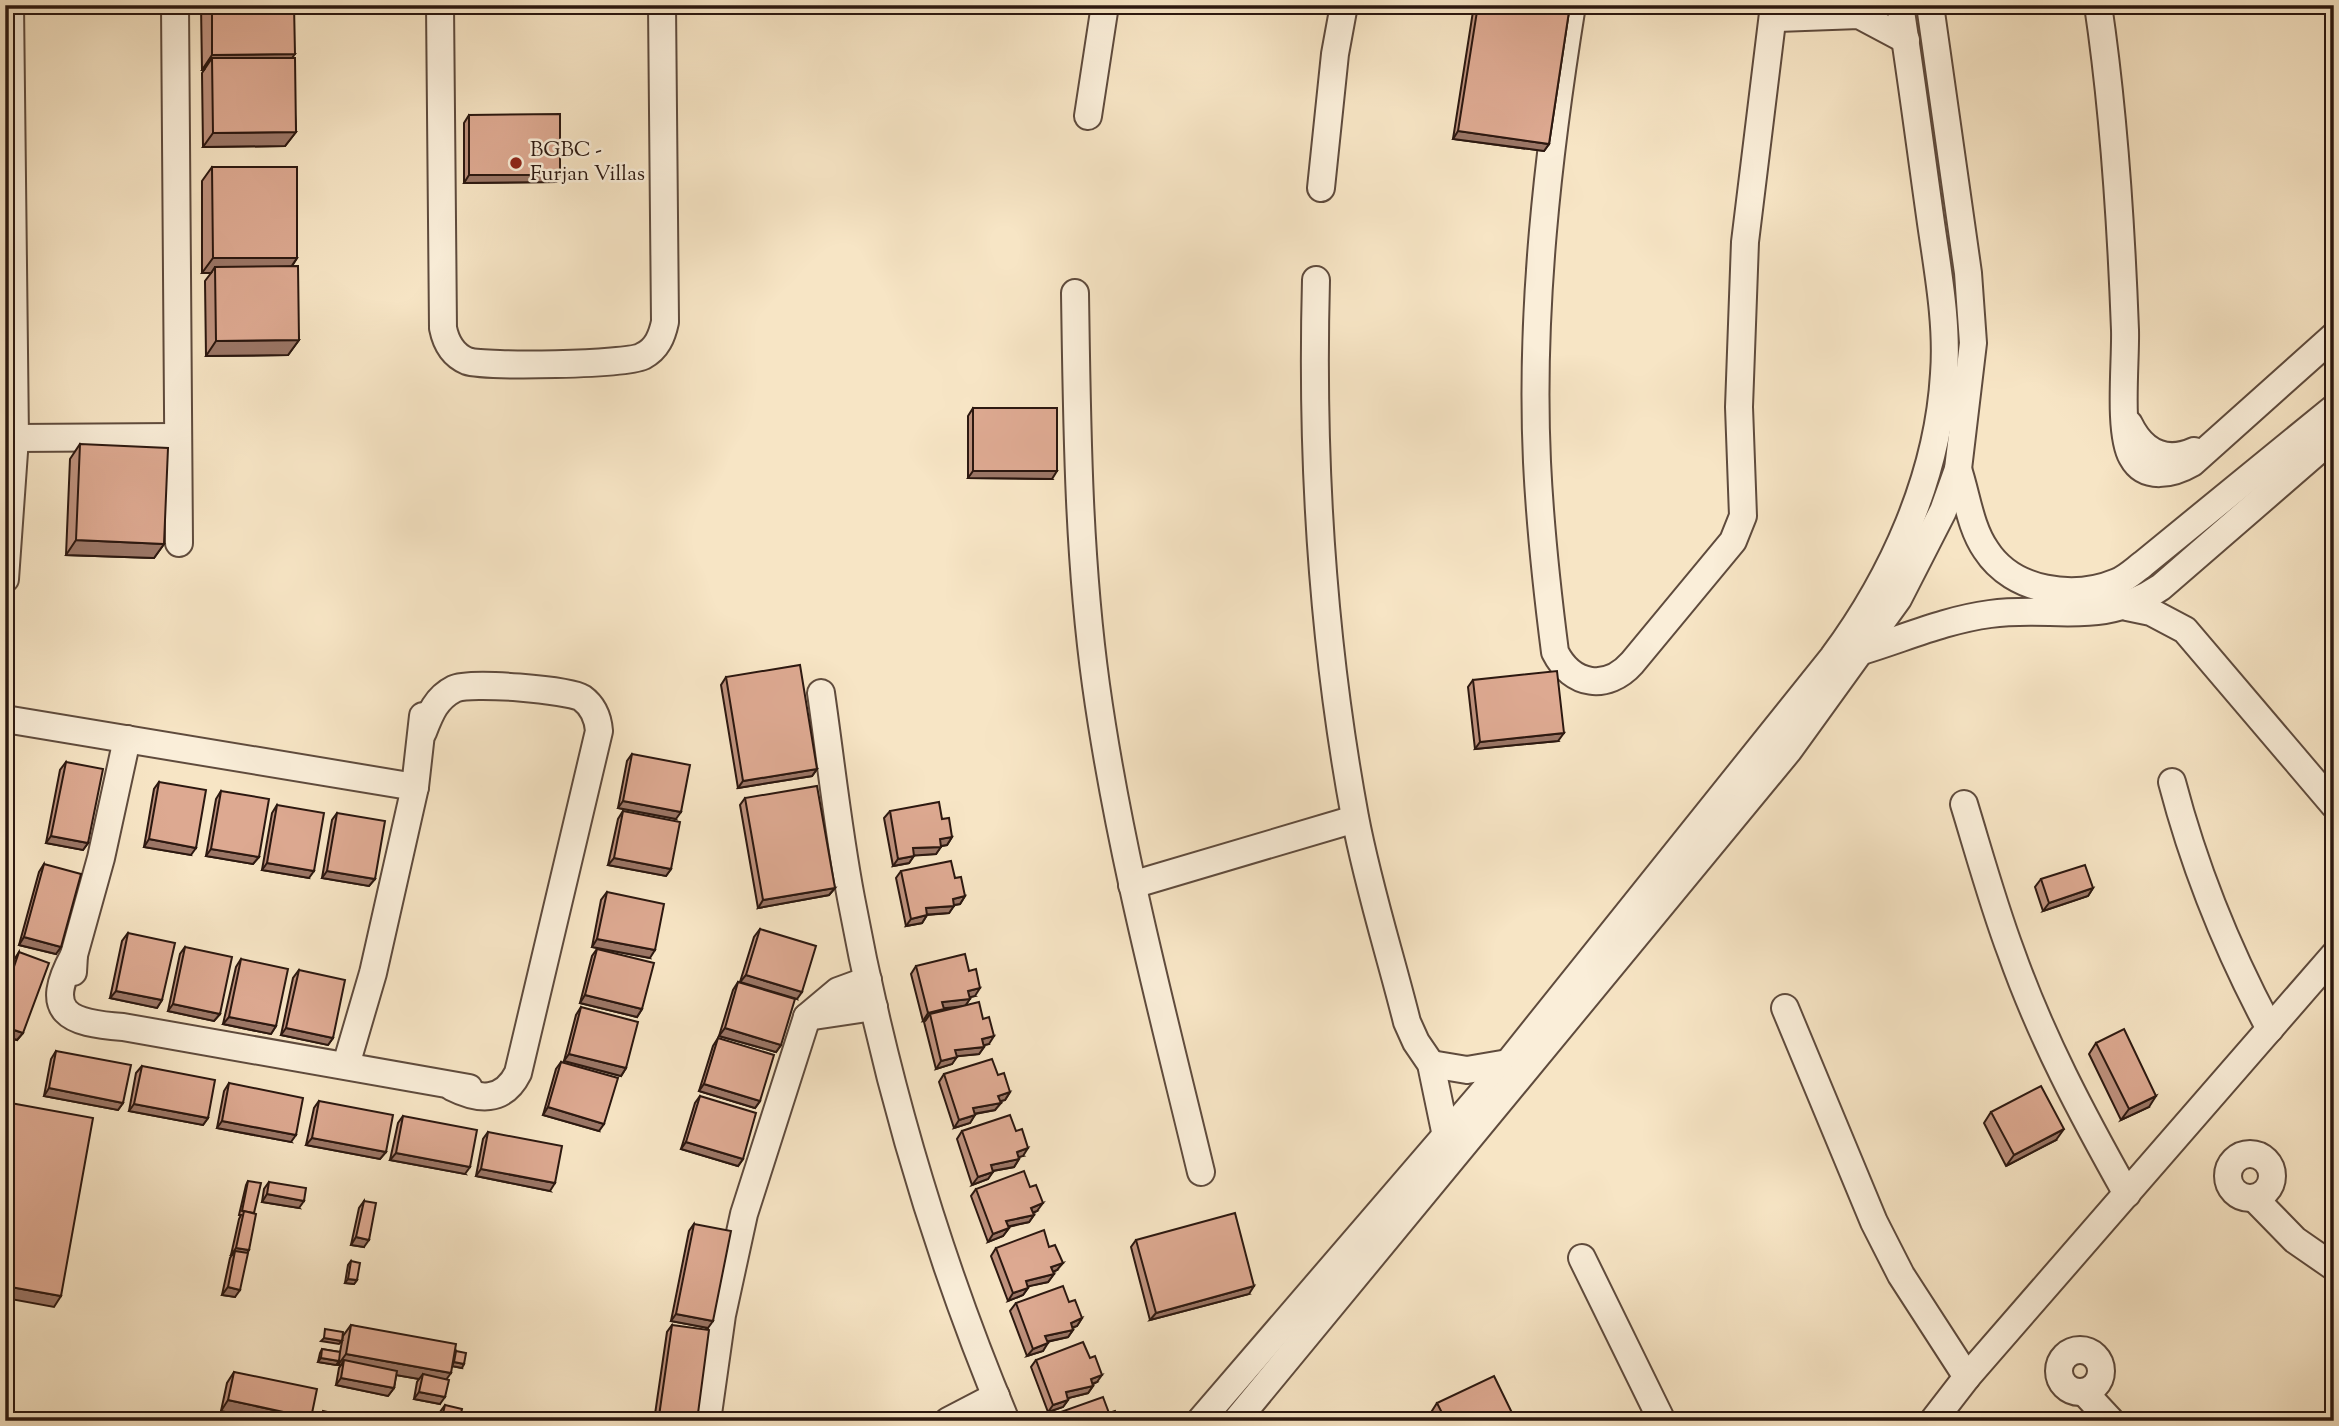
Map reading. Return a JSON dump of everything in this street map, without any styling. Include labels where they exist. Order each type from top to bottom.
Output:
[{"type":"street","points":[[5,579],[15,438],[10,5]]},
{"type":"street","points":[[175,5],[178,543]]},
{"type":"street","points":[[440,5],[443,328],[445,341],[453,352],[478,364],[631,361],[655,347],[662,335],[665,322],[662,5]]},
{"type":"street","points":[[1088,116],[1105,5]]},
{"type":"street","points":[[1321,188],[1343,5]]},
{"type":"street","points":[[1572,5],[1560,81],[1543,264],[1536,362],[1537,462],[1555,652],[1572,675],[1598,682],[1623,673],[1632,663],[1733,541],[1743,516],[1739,407],[1745,242],[1764,80],[1775,12],[1866,10],[1906,40]]},
{"type":"street","points":[[1200,1421],[1508,1063],[1863,616],[1909,522],[1926,475],[1944,374],[1938,273],[1900,5]]},
{"type":"street","points":[[1236,1421],[1780,761],[1898,599],[1943,511],[1958,469],[1973,343],[1968,273],[1930,5]]},
{"type":"street","points":[[2098,5],[2106,63],[2119,232],[2126,417],[2143,446],[2162,456],[2184,455],[2215,442],[2334,336]]},
{"type":"street","points":[[1316,280],[1314,403],[1321,576],[1332,675],[1356,820],[1407,1022],[1416,1042],[1431,1064],[1446,1136]]},
{"type":"street","points":[[1074,293],[1078,487],[1085,586],[1111,782],[1132,885],[1201,1172]]},
{"type":"street","points":[[1958,469],[1978,537],[2000,566],[2021,580],[2040,588],[2081,591],[2120,581],[2334,408]]},
{"type":"street","points":[[15,438],[177,437]]},
{"type":"street","points":[[1862,651],[1967,618],[1994,613],[2069,615],[2127,607],[2161,587],[2334,438]]},
{"type":"street","points":[[2180,570],[2178,607],[2185,630]]},
{"type":"street","points":[[2127,607],[2163,617],[2185,630],[2334,805]]},
{"type":"street","points":[[127,739],[102,858],[74,955],[73,982],[81,1003],[94,1015],[123,1027],[346,1065],[452,1087],[481,1087],[499,1080],[512,1068],[521,1051],[568,868],[589,765],[589,736],[581,716],[566,702],[551,694],[489,684],[461,686],[445,695],[433,708],[423,732],[415,787],[373,973],[346,1065]]},
{"type":"street","points":[[821,694],[850,896],[874,1007],[909,1145],[948,1266],[1006,1421]]},
{"type":"street","points":[[5,719],[415,787]]},
{"type":"street","points":[[2172,782],[2189,846],[2211,909],[2239,971],[2270,1029]]},
{"type":"street","points":[[1964,804],[2010,951],[2035,1014],[2063,1075],[2127,1194]]},
{"type":"street","points":[[1132,885],[1356,820]]},
{"type":"street","points":[[1933,1421],[1967,1377],[2334,955]]},
{"type":"street","points":[[706,1420],[722,1315],[744,1214],[807,1017],[838,991],[868,980]]},
{"type":"street","points":[[807,1017],[874,1007]]},
{"type":"street","points":[[1785,1008],[1874,1222],[1926,1317],[1967,1377]]},
{"type":"street","points":[[1431,1064],[1467,1070],[1508,1063]]},
{"type":"street","points":[[2254,1198],[2295,1240],[2334,1267]]},
{"type":"street","points":[[1581,1258],[1662,1421]]},
{"type":"street","points":[[2084,1392],[2111,1421]]},
{"type":"street","points":[[948,1421],[996,1396]]},
{"type":"building","points":[[212,5],[294,5],[295,54],[212,55]]},
{"type":"building","points":[[1478,5],[1570,5],[1549,144],[1458,131]]},
{"type":"building","points":[[212,58],[295,58],[296,132],[213,133]]},
{"type":"building","points":[[560,114],[560,175],[469,175],[469,115]]},
{"type":"building","points":[[212,167],[297,167],[297,258],[213,258]]},
{"type":"building","points":[[298,266],[299,340],[216,341],[215,267]]},
{"type":"building","points":[[973,408],[1057,408],[1057,471],[973,471]]},
{"type":"building","points":[[80,444],[168,448],[164,544],[76,540]]},
{"type":"building","points":[[800,665],[817,769],[743,781],[726,677]]},
{"type":"building","points":[[1557,671],[1564,733],[1480,742],[1473,680]]},
{"type":"building","points":[[632,754],[690,765],[681,812],[623,801]]},
{"type":"building","points":[[66,762],[103,769],[88,843],[51,836]]},
{"type":"building","points":[[159,782],[206,790],[196,848],[149,839]]},
{"type":"building","points":[[817,786],[835,888],[763,900],[745,798]]},
{"type":"building","points":[[221,791],[269,799],[259,857],[211,849]]},
{"type":"building","points":[[939,802],[942,819],[949,818],[952,837],[940,839],[941,847],[913,848],[914,856],[898,859],[890,811]]},
{"type":"building","points":[[277,805],[324,813],[314,871],[267,863]]},
{"type":"building","points":[[623,811],[680,822],[671,869],[614,858]]},
{"type":"building","points":[[337,813],[385,821],[375,879],[327,871]]},
{"type":"building","points":[[951,861],[955,878],[961,877],[965,896],[953,899],[954,906],[926,908],[927,915],[911,919],[901,871]]},
{"type":"building","points":[[44,864],[81,874],[61,947],[24,937]]},
{"type":"building","points":[[2085,865],[2093,888],[2049,903],[2041,879]]},
{"type":"building","points":[[607,892],[664,904],[655,950],[597,939]]},
{"type":"building","points":[[760,929],[816,946],[802,992],[746,975]]},
{"type":"building","points":[[128,933],[175,943],[162,1000],[116,991]]},
{"type":"building","points":[[185,947],[232,957],[220,1014],[173,1004]]},
{"type":"building","points":[[597,949],[654,963],[642,1009],[585,995]]},
{"type":"building","points":[[19,952],[49,963],[23,1033],[5,1027],[5,993]]},
{"type":"building","points":[[965,954],[969,971],[976,969],[980,988],[968,991],[970,999],[942,1002],[944,1009],[928,1013],[916,966]]},
{"type":"building","points":[[241,959],[288,969],[276,1026],[229,1017]]},
{"type":"building","points":[[299,970],[345,980],[333,1038],[286,1028]]},
{"type":"building","points":[[738,982],[795,999],[781,1045],[725,1028]]},
{"type":"building","points":[[979,1002],[983,1019],[989,1017],[994,1036],[982,1039],[984,1047],[955,1050],[957,1057],[941,1061],[930,1014]]},
{"type":"building","points":[[581,1007],[638,1022],[626,1068],[569,1054]]},
{"type":"building","points":[[2124,1029],[2156,1096],[2129,1109],[2096,1043]]},
{"type":"building","points":[[718,1038],[774,1055],[760,1101],[704,1084]]},
{"type":"building","points":[[56,1051],[131,1065],[123,1103],[49,1088]]},
{"type":"building","points":[[992,1059],[998,1075],[1004,1073],[1010,1092],[998,1096],[1001,1103],[973,1108],[975,1115],[959,1120],[944,1074]]},
{"type":"building","points":[[561,1062],[618,1078],[604,1124],[548,1107]]},
{"type":"building","points":[[142,1066],[215,1080],[208,1118],[134,1104]]},
{"type":"building","points":[[229,1083],[303,1098],[296,1135],[222,1121]]},
{"type":"building","points":[[2041,1086],[2064,1129],[2014,1155],[1991,1112]]},
{"type":"building","points":[[700,1096],[756,1113],[743,1159],[686,1142]]},
{"type":"building","points":[[319,1101],[393,1115],[386,1152],[312,1138]]},
{"type":"building","points":[[5,1102],[93,1118],[61,1296],[5,1286]]},
{"type":"building","points":[[1010,1115],[1016,1131],[1022,1129],[1028,1148],[1017,1152],[1019,1159],[991,1165],[993,1172],[978,1177],[962,1131]]},
{"type":"building","points":[[403,1116],[477,1130],[470,1167],[396,1153]]},
{"type":"building","points":[[488,1132],[562,1146],[555,1183],[481,1169]]},
{"type":"building","points":[[1024,1171],[1030,1187],[1036,1185],[1043,1203],[1031,1208],[1034,1215],[1006,1221],[1009,1228],[993,1234],[976,1189]]},
{"type":"building","points":[[248,1181],[261,1183],[254,1213],[242,1211]]},
{"type":"building","points":[[269,1182],[306,1188],[304,1201],[267,1194]]},
{"type":"building","points":[[364,1201],[376,1203],[369,1240],[356,1237]]},
{"type":"building","points":[[244,1211],[256,1214],[249,1250],[236,1248]]},
{"type":"building","points":[[1235,1213],[1254,1286],[1156,1313],[1136,1240]]},
{"type":"building","points":[[694,1224],[731,1231],[713,1321],[676,1314]]},
{"type":"building","points":[[1044,1230],[1049,1247],[1055,1245],[1063,1263],[1051,1267],[1054,1274],[1026,1281],[1028,1288],[1013,1293],[996,1248]]},
{"type":"building","points":[[235,1251],[248,1253],[240,1290],[228,1287]]},
{"type":"building","points":[[351,1261],[360,1263],[357,1280],[348,1279]]},
{"type":"building","points":[[1063,1286],[1069,1302],[1075,1300],[1082,1318],[1071,1323],[1073,1330],[1045,1336],[1048,1343],[1033,1349],[1016,1303]]},
{"type":"building","points":[[351,1325],[456,1344],[451,1373],[346,1354]]},
{"type":"building","points":[[672,1325],[709,1330],[697,1421],[659,1416]]},
{"type":"building","points":[[325,1329],[343,1332],[342,1341],[324,1338]]},
{"type":"building","points":[[1083,1342],[1090,1358],[1095,1356],[1102,1375],[1091,1379],[1093,1386],[1066,1392],[1068,1400],[1053,1405],[1036,1360]]},
{"type":"building","points":[[322,1349],[340,1352],[339,1361],[321,1358]]},
{"type":"building","points":[[456,1351],[466,1353],[464,1364],[454,1362]]},
{"type":"building","points":[[344,1360],[397,1371],[394,1388],[341,1378]]},
{"type":"building","points":[[234,1372],[317,1389],[311,1418],[228,1400]]},
{"type":"building","points":[[423,1374],[449,1380],[445,1397],[419,1392]]},
{"type":"building","points":[[1494,1376],[1515,1419],[1446,1421],[1437,1403]]},
{"type":"building","points":[[1103,1397],[1109,1413],[1115,1411],[1119,1421],[1058,1421],[1055,1414]]},
{"type":"building","points":[[445,1405],[462,1409],[459,1421],[441,1421]]},
{"type":"building","points":[[323,1411],[341,1415],[340,1421],[320,1421]]},
{"type":"place","name":"BGBC - Furjan Villas","points":[[516,163]]}]
